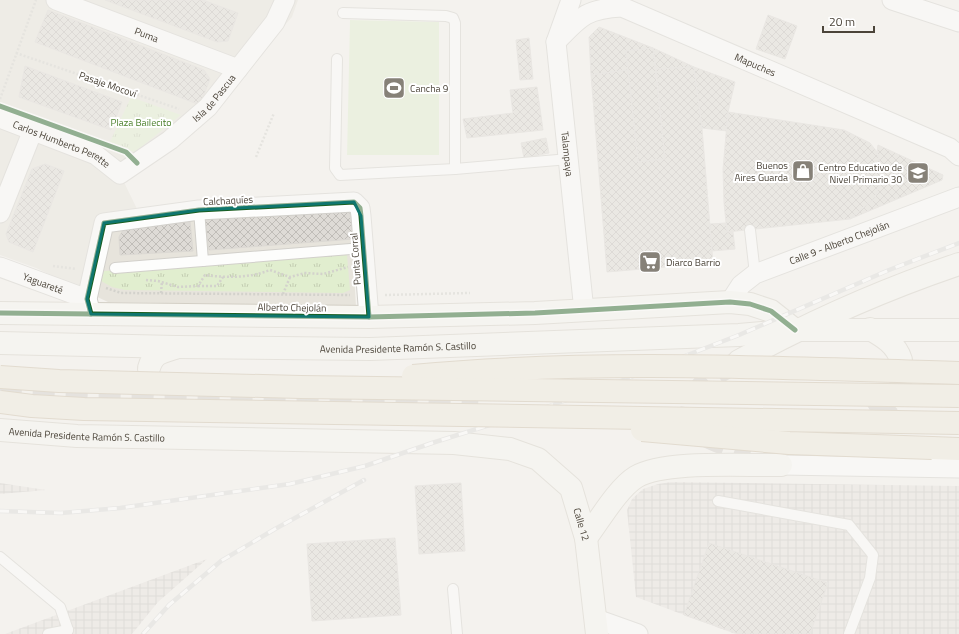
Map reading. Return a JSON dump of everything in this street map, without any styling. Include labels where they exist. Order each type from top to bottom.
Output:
[{"type":"highway","points":[[301,387],[482,370],[601,366],[698,365],[959,373]]},
{"type":"highway","points":[[0,377],[59,381],[301,387],[959,396]]},
{"type":"highway","points":[[0,402],[32,406],[84,409],[959,422]]},
{"type":"highway","points":[[509,415],[692,435],[789,443],[959,449]]},
{"type":"main road","points":[[739,361],[795,330],[858,302],[959,264]]},
{"type":"main road","points":[[584,311],[730,302],[750,304],[771,311],[795,330]]},
{"type":"main road","name":"Alberto Chejolán","points":[[0,313],[89,307],[369,317],[465,316],[584,311]]},
{"type":"main road","points":[[370,349],[465,316]]},
{"type":"main road","points":[[870,329],[887,338],[898,352],[900,360]]},
{"type":"main road","name":"Avenida Presidente Ramón S. Castillo","points":[[0,343],[370,349],[739,335],[795,330],[959,330]]},
{"type":"main road","points":[[149,368],[156,355],[176,347]]},
{"type":"main road","name":"Avenida Presidente Ramón S. Castillo","points":[[0,430],[77,436],[454,443],[510,449]]},
{"type":"main road","name":"Calle 12","points":[[510,449],[538,459],[571,488],[586,538],[596,627]]},
{"type":"main road","points":[[750,454],[781,465]]},
{"type":"main road","points":[[586,538],[622,489],[636,477],[655,469],[673,466],[781,465]]},
{"type":"street","name":"Puma","points":[[56,0],[238,69]]},
{"type":"street","name":"Isla de Pascua","points":[[120,174],[170,140],[200,116],[275,22],[285,0]]},
{"type":"street","name":"Talampaya","points":[[571,0],[556,42],[584,311]]},
{"type":"street","points":[[892,0],[959,22]]},
{"type":"street","name":"Mapuches","points":[[556,42],[581,16],[602,8],[622,7],[950,148],[959,156]]},
{"type":"street","name":"Carlos Humberto Perette","points":[[0,118],[96,155],[120,174]]},
{"type":"street","points":[[0,213],[33,130]]},
{"type":"street","name":"Calle 9 - Alberto Chejolán","points":[[730,302],[741,285],[755,274],[959,197]]},
{"type":"street","name":"Calchaquíes","points":[[89,307],[104,223],[199,210],[354,202]]},
{"type":"street","name":"Punta Corral","points":[[354,202],[360,208],[369,317]]},
{"type":"street","name":"Yaguareté","points":[[0,266],[89,307]]},
{"type":"street","points":[[781,465],[959,468]]},
{"type":"street","points":[[596,627],[638,634]]},
{"type":"lane","points":[[343,13],[446,16],[453,18],[455,23],[456,168]]},
{"type":"lane","points":[[337,59],[335,168],[340,175],[569,159]]},
{"type":"lane","points":[[199,210],[203,261]]},
{"type":"lane","points":[[750,230],[755,274]]},
{"type":"lane","points":[[115,268],[203,261],[364,255]]},
{"type":"lane","points":[[718,501],[849,525],[873,554],[870,578],[849,634]]},
{"type":"lane","points":[[0,557],[60,607],[67,632],[48,634]]},
{"type":"lane","points":[[453,589],[457,634]]},
{"type":"path","points":[[0,99],[36,0]]},
{"type":"path","points":[[256,157],[274,113]]},
{"type":"path","points":[[198,286],[205,275],[223,277],[260,274],[270,270],[290,277],[305,273],[323,274],[364,255]]},
{"type":"path","points":[[144,280],[158,281],[178,287],[217,286],[223,277]]},
{"type":"path","points":[[283,294],[290,277]]},
{"type":"highlighted area","points":[[354,202],[361,216],[369,317],[91,314],[87,299],[104,223],[199,210]]},
{"type":"shaded area","points":[[0,0],[298,0],[292,17],[197,124],[121,176],[138,211],[349,193],[356,306],[108,302],[36,268],[0,255]]},
{"type":"shaded area","points":[[671,482],[959,486],[959,634],[735,634],[636,597],[627,510],[632,499],[643,489],[658,484]]},
{"type":"shaded area","points":[[0,483],[46,490],[0,494]]},
{"type":"shaded area","points":[[207,559],[158,602],[132,634],[5,634]]},
{"type":"green space","name":"Cancha 9","points":[[350,20],[439,22],[439,155],[347,155]]},
{"type":"green space","name":"Plaza Bailecito","points":[[131,97],[181,115],[135,152],[109,144]]},
{"type":"green space","points":[[347,255],[350,290],[343,293],[125,290],[112,287],[101,281],[104,271]]},
{"type":"building","points":[[105,0],[203,0],[238,13],[228,41],[217,42]]},
{"type":"building","points":[[48,10],[204,70],[210,79],[200,105],[35,42]]},
{"type":"building","points":[[768,15],[797,26],[785,59],[756,49]]},
{"type":"building","points":[[599,27],[653,48],[626,51],[628,70],[591,75],[589,37]]},
{"type":"building","points":[[529,38],[533,79],[520,80],[516,40]]},
{"type":"building","points":[[653,48],[665,159],[638,162],[626,51]]},
{"type":"building","points":[[653,48],[694,67],[656,69]]},
{"type":"building","points":[[25,66],[122,102],[111,130],[19,97]]},
{"type":"building","points":[[694,67],[702,128],[713,263],[607,272],[591,75],[628,70],[638,162],[665,159],[656,69]]},
{"type":"building","points":[[694,67],[735,82],[728,112],[727,131],[702,128]]},
{"type":"building","points":[[537,87],[543,130],[467,138],[463,119],[513,113],[510,90]]},
{"type":"building","name":"Buenos Aires Guarda","points":[[728,112],[844,130],[870,143],[877,152],[883,174],[875,198],[850,219],[727,232],[723,169]]},
{"type":"building","points":[[546,138],[549,153],[524,158],[521,143]]},
{"type":"building","points":[[878,145],[943,175],[942,180],[850,219],[875,198],[883,174],[877,152]]},
{"type":"building","points":[[45,164],[64,171],[33,252],[9,242],[6,234],[32,169]]},
{"type":"building","points":[[349,208],[354,239],[209,250],[205,219]]},
{"type":"building","points":[[190,222],[193,251],[120,255],[119,237],[125,226]]},
{"type":"building","points":[[726,223],[727,232],[733,232],[735,249],[712,251],[710,224]]},
{"type":"building","points":[[461,483],[465,551],[419,554],[415,486]]},
{"type":"building","points":[[395,538],[401,615],[312,621],[307,544]]},
{"type":"building","points":[[709,543],[828,583],[810,634],[739,634],[684,615]]},
{"type":"tunnel","points":[[872,414],[893,399],[897,393],[902,378],[901,360]]},
{"type":"tunnel","points":[[736,363],[720,372],[700,388],[692,404],[691,415],[694,426],[705,436],[750,454]]},
{"type":"tunnel","points":[[0,388],[88,396],[416,402],[478,406]]},
{"type":"railway","points":[[0,511],[61,513],[120,508],[290,484],[365,466],[432,443],[541,409],[618,382],[739,335],[889,270],[959,243]]},
{"type":"railway","points":[[143,634],[169,605],[221,561],[275,529],[364,480]]},
{"type":"cycle path","points":[[0,106],[126,152],[137,163]]},
{"type":"cycle path","points":[[91,314],[87,299],[104,223],[199,210],[354,202],[360,208],[369,317]]},
{"type":"cycle path","points":[[0,313],[369,317],[535,313],[730,302],[750,304],[771,311],[795,330]]},
{"type":"place","name":"Cancha 9","points":[[394,88]]},
{"type":"place","name":"Buenos Aires Guarda","points":[[803,171]]},
{"type":"place","name":"Centro Educativo de Nivel Primario 30","points":[[918,173]]},
{"type":"place","name":"Diarco Barrio","points":[[650,262]]}]
